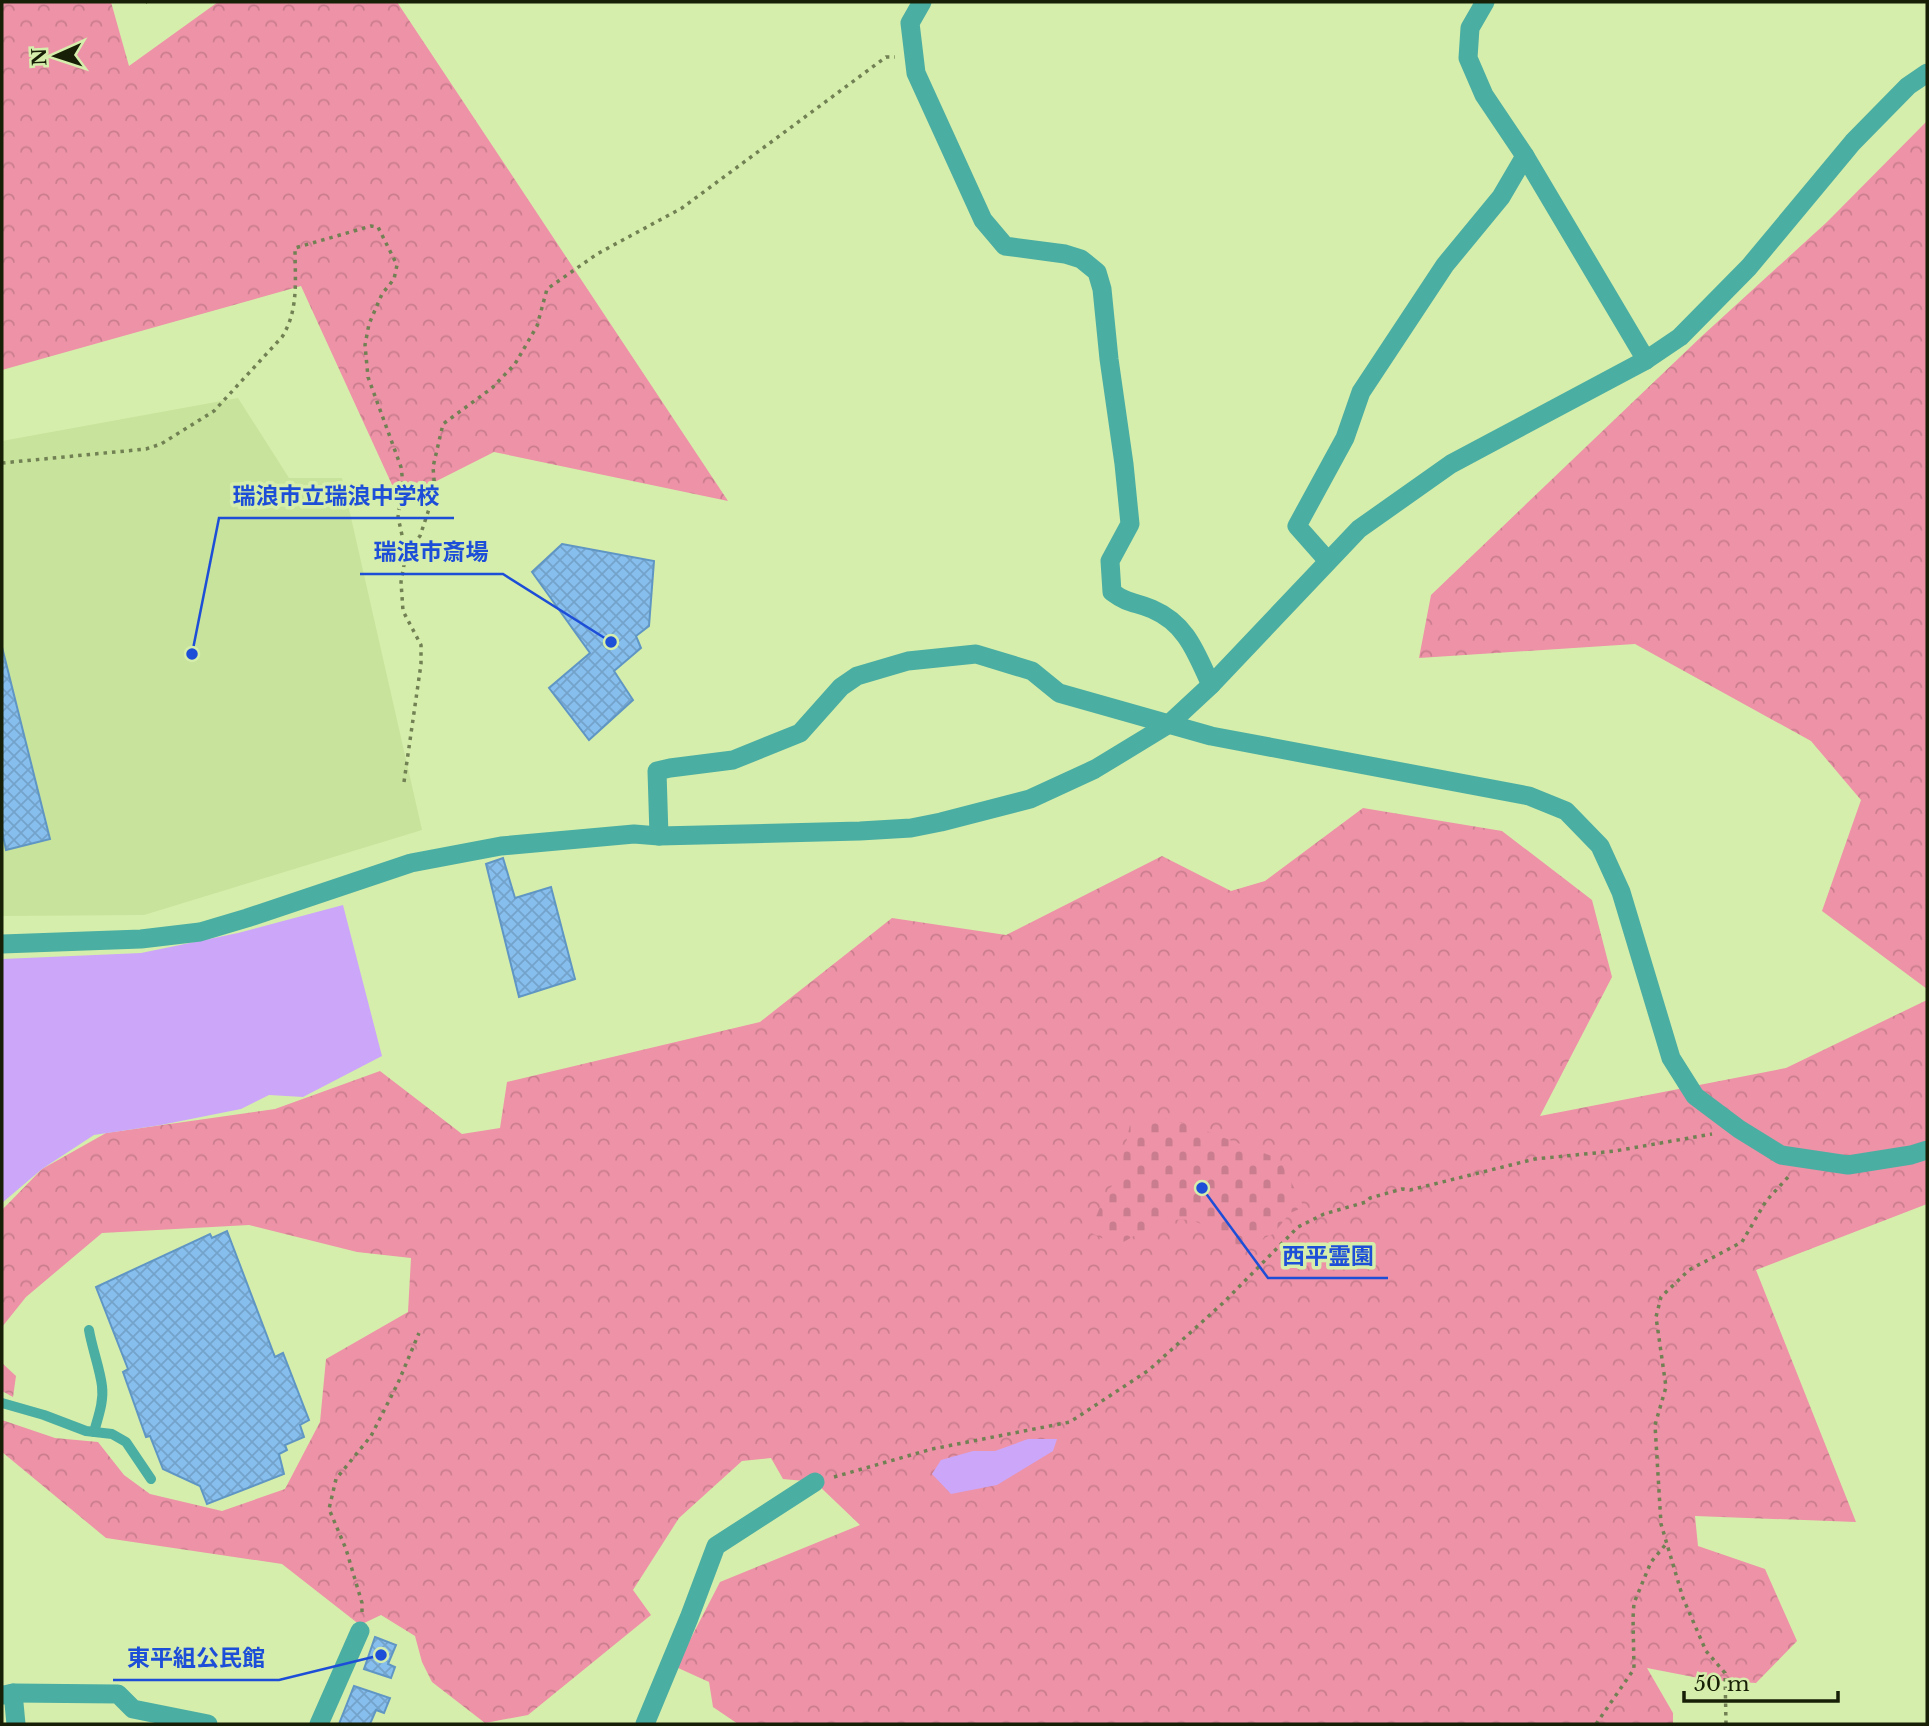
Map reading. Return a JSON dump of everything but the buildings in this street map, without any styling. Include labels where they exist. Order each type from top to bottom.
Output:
[{"type":"street","points":[[922,2],[910,23],[916,73],[983,220],[1005,246],[1065,254],[1081,260],[1097,272],[1102,289],[1130,524],[1110,561],[1112,592],[1124,601],[1152,609],[1172,620],[1188,636],[1211,685]]},
{"type":"street","points":[[1479,5],[1470,28],[1468,58],[1484,95],[1525,156],[1646,360]]},
{"type":"street","points":[[2,944],[141,939],[201,932],[411,863],[501,846],[634,834],[659,836],[911,828],[1030,799],[1096,769],[1168,724],[1211,685],[1359,529],[1451,464],[1646,360],[1680,337],[1749,267],[1853,142],[1908,86],[1927,73]]},
{"type":"street","points":[[1328,561],[1297,526],[1345,438],[1361,392],[1445,265],[1501,197],[1525,156]]},
{"type":"street","points":[[659,836],[657,771],[733,760],[800,733],[841,687],[856,676],[908,661],[976,654],[1032,671],[1059,692],[1211,736],[1529,796],[1566,811],[1600,846],[1621,892],[1671,1058],[1695,1096],[1739,1129],[1781,1155],[1848,1165],[1927,1150]]},
{"type":"street","points":[[645,1724],[716,1546],[815,1482]]},
{"type":"street","points":[[319,1724],[360,1631]]},
{"type":"street","points":[[16,1724],[8,1694],[118,1694],[133,1709],[208,1724]]},
{"type":"lane","points":[[89,1330],[102,1387],[101,1408],[94,1432]]},
{"type":"lane","points":[[2,1403],[94,1432],[112,1434],[127,1442],[151,1479]]},
{"type":"path","points":[[406,554],[420,537],[435,491],[433,467],[443,424],[492,388],[515,364],[537,326],[547,289],[597,254],[682,208],[886,57],[914,57]]},
{"type":"path","points":[[2,463],[146,449],[161,444],[214,411],[282,337],[288,327],[295,307],[295,248],[371,226],[378,227],[397,265],[394,279],[382,294],[369,324],[365,345],[368,377],[401,467],[403,483],[398,517],[406,554],[401,582],[403,611],[421,645],[421,664],[404,782]]},
{"type":"path","points":[[815,1482],[932,1449],[1070,1422],[1149,1370],[1223,1303],[1298,1227],[1324,1214],[1402,1189],[1410,1190],[1535,1159],[1615,1151],[1739,1129]]},
{"type":"path","points":[[1726,1724],[1725,1673],[1706,1651],[1683,1598],[1661,1524],[1655,1425],[1666,1387],[1656,1317],[1661,1297],[1689,1270],[1742,1242],[1766,1201],[1805,1159]]},
{"type":"path","points":[[360,1631],[362,1603],[346,1549],[329,1509],[336,1479],[371,1436],[419,1333]]},
{"type":"path","points":[[1596,1724],[1633,1669],[1634,1603],[1651,1562],[1667,1543]]},
{"type":"shaded area","points":[[238,398],[289,478],[342,478],[422,830],[144,915],[2,916],[2,441]]},
{"type":"shaded area","points":[[343,905],[382,1056],[303,1097],[269,1095],[241,1109],[94,1135],[42,1169],[2,1203],[2,959],[141,953],[238,933]]},
{"type":"shaded area","points":[[1028,1439],[1057,1439],[1053,1451],[997,1485],[951,1494],[932,1474],[941,1460],[973,1451],[995,1451]]},
{"type":"green space","points":[[2,2],[111,2],[129,66],[218,2],[397,2],[728,501],[494,452],[399,500],[301,286],[2,370]]},
{"type":"green space","points":[[1927,121],[1927,989],[1822,911],[1861,800],[1811,741],[1635,644],[1419,658],[1431,595],[1702,336],[1827,222]]},
{"type":"green space","points":[[1363,808],[1502,831],[1592,900],[1612,977],[1540,1116],[1786,1068],[1927,1000],[1927,1204],[1756,1270],[1856,1522],[1695,1516],[1698,1546],[1765,1569],[1797,1641],[1756,1683],[1709,1680],[1647,1668],[1673,1713],[1673,1724],[738,1724],[713,1707],[709,1682],[676,1667],[720,1582],[860,1525],[815,1482],[783,1479],[771,1458],[742,1461],[679,1518],[633,1590],[651,1615],[528,1715],[485,1723],[432,1682],[422,1662],[415,1636],[381,1615],[360,1625],[282,1564],[106,1538],[2,1452],[2,1420],[55,1438],[98,1442],[124,1475],[150,1494],[222,1511],[285,1489],[320,1422],[326,1359],[408,1312],[411,1258],[357,1252],[249,1225],[102,1233],[26,1297],[2,1327],[2,1210],[42,1169],[106,1133],[275,1109],[380,1071],[462,1134],[500,1128],[507,1082],[760,1022],[892,918],[1006,935],[1162,856],[1231,891],[1265,881]]},
{"type":"green space","points":[[1164,1118],[1279,1159],[1304,1207],[1290,1213],[1273,1234],[1242,1248],[1205,1226],[1189,1220],[1156,1225],[1117,1246],[1090,1232],[1102,1202],[1119,1174],[1130,1125]]},
{"type":"green space","points":[[2,1363],[16,1376],[13,1397],[2,1391]]},
{"type":"place","name":"瑞浪市斎場","points":[[611,642]]},
{"type":"place","name":"瑞浪市立瑞浪中学校","points":[[192,654]]},
{"type":"place","name":"西平霊園","points":[[1202,1188]]},
{"type":"place","name":"東平組公民館","points":[[381,1655]]}]
